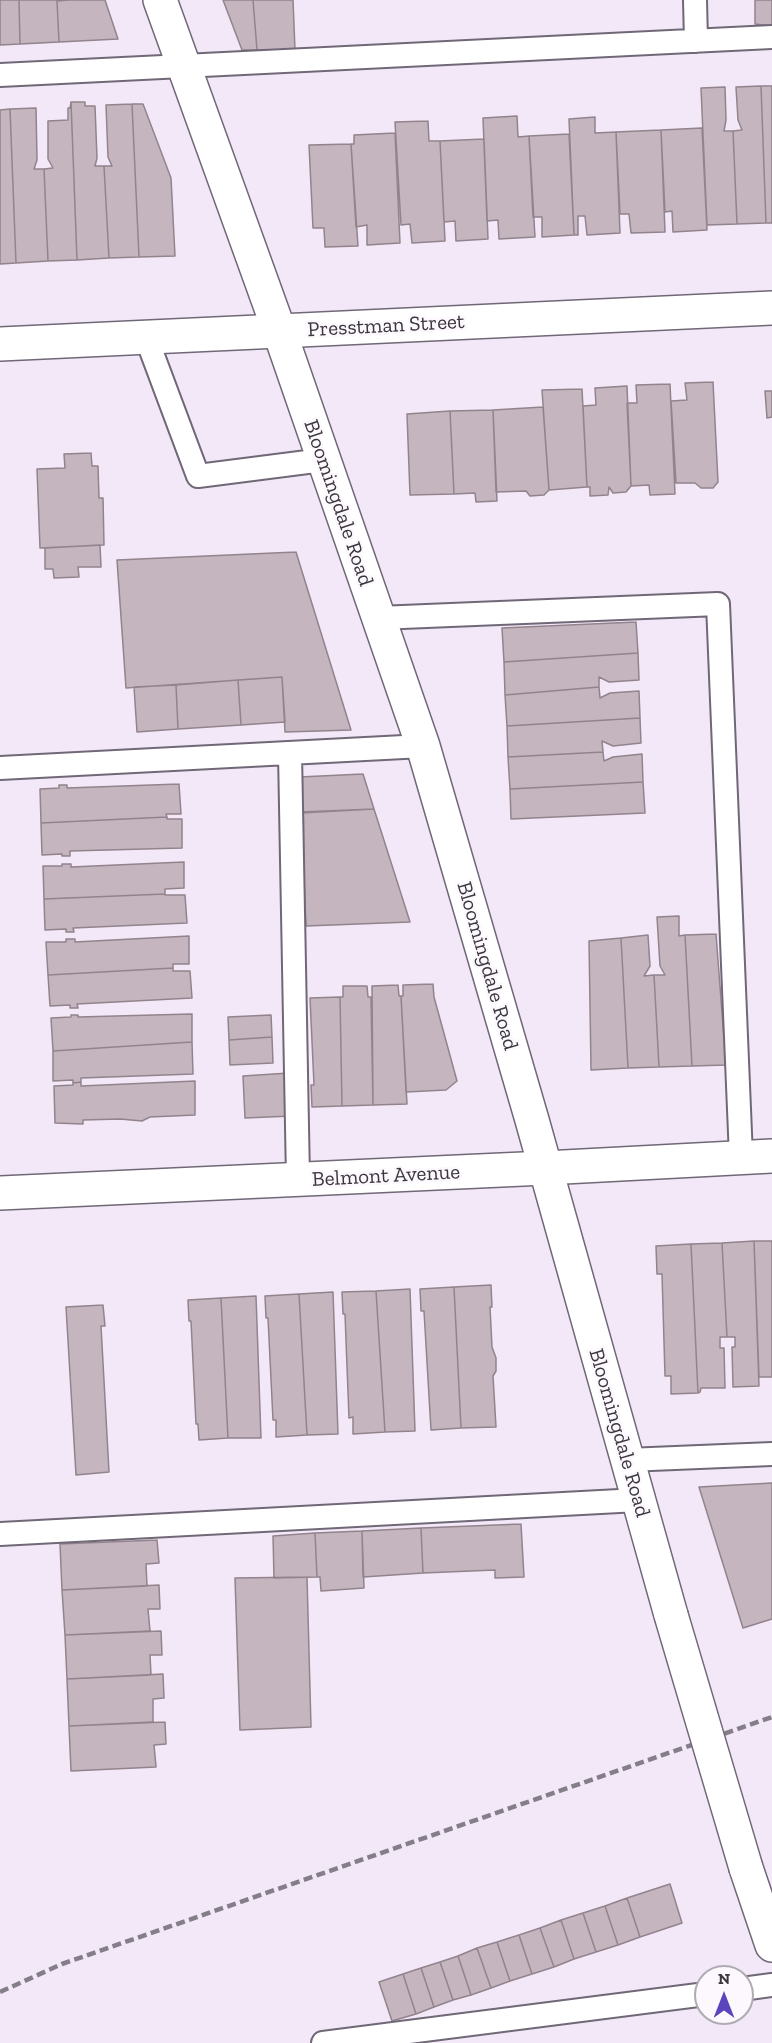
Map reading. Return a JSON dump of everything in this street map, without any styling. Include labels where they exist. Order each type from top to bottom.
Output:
[{"type":"main road","name":"Bloomingdale Road","points":[[160,0],[279,330],[423,746],[671,1615],[746,1868],[772,1945]]},
{"type":"main road","name":"Presstman Street","points":[[0,344],[772,308]]},
{"type":"main road","name":"Belmont Avenue","points":[[0,1193],[757,1157]]},
{"type":"lane","points":[[695,0],[696,41]]},
{"type":"lane","points":[[0,75],[772,37]]},
{"type":"lane","points":[[146,337],[198,476],[323,460]]},
{"type":"lane","points":[[378,618],[718,604],[757,1157]]},
{"type":"lane","points":[[0,768],[423,746]]},
{"type":"lane","points":[[290,753],[298,1179]]},
{"type":"lane","points":[[627,1460],[772,1454]]},
{"type":"lane","points":[[0,1534],[638,1500]]},
{"type":"lane","points":[[754,1987],[772,1985]]},
{"type":"lane","points":[[323,2043],[694,1996]]},
{"type":"building","points":[[0,0],[19,0],[20,44],[0,45]]},
{"type":"building","points":[[19,0],[69,0],[57,1],[59,42],[20,44]]},
{"type":"building","points":[[105,0],[118,39],[59,42],[57,1]]},
{"type":"building","points":[[223,0],[253,0],[257,50],[242,50]]},
{"type":"building","points":[[253,0],[293,0],[295,50],[257,50]]},
{"type":"building","points":[[755,0],[772,0],[772,26],[755,24]]},
{"type":"building","points":[[761,86],[772,86],[772,223],[766,223]]},
{"type":"building","points":[[761,86],[766,223],[737,224],[733,131],[742,130],[738,120],[736,87]]},
{"type":"building","points":[[725,87],[724,131],[733,131],[737,224],[707,225],[701,88]]},
{"type":"building","points":[[71,102],[85,102],[85,106],[95,106],[97,158],[95,166],[104,166],[109,258],[77,260]]},
{"type":"building","points":[[71,102],[77,260],[48,261],[44,169],[53,168],[48,159],[48,121],[68,120],[68,108]]},
{"type":"building","points":[[132,104],[143,104],[171,178],[175,256],[139,257]]},
{"type":"building","points":[[132,104],[139,257],[109,258],[104,166],[112,166],[108,157],[106,105]]},
{"type":"building","points":[[36,108],[37,160],[34,169],[44,169],[48,261],[16,263],[10,109]]},
{"type":"building","points":[[10,109],[16,263],[0,264],[0,110]]},
{"type":"building","points":[[517,116],[518,137],[529,136],[535,237],[499,239],[498,220],[487,221],[483,118]]},
{"type":"building","points":[[595,117],[595,133],[616,132],[620,233],[587,235],[585,216],[578,216],[578,235],[574,235],[569,119]]},
{"type":"building","points":[[428,121],[429,141],[440,141],[445,241],[412,243],[410,224],[401,225],[395,122]]},
{"type":"building","points":[[702,128],[707,230],[673,232],[672,211],[665,212],[661,130]]},
{"type":"building","points":[[661,130],[665,232],[631,233],[629,214],[620,214],[616,132]]},
{"type":"building","points":[[395,133],[400,243],[367,245],[367,225],[356,227],[351,144],[354,144],[354,135]]},
{"type":"building","points":[[569,134],[574,235],[542,237],[542,217],[533,217],[529,136]]},
{"type":"building","points":[[484,139],[488,239],[456,241],[455,221],[444,222],[440,141]]},
{"type":"building","points":[[351,144],[358,246],[325,247],[324,228],[313,228],[309,145]]},
{"type":"building","points":[[713,382],[718,482],[713,488],[701,488],[695,483],[676,483],[671,401],[687,400],[685,383]]},
{"type":"building","points":[[670,384],[675,494],[650,495],[649,485],[631,486],[627,403],[637,403],[636,385]]},
{"type":"building","points":[[627,386],[631,486],[626,492],[613,493],[609,487],[608,495],[590,496],[590,487],[587,487],[583,406],[596,405],[595,388]]},
{"type":"building","points":[[582,389],[587,487],[549,490],[542,390]]},
{"type":"building","points":[[765,391],[772,391],[772,417],[767,418]]},
{"type":"building","points":[[543,407],[549,490],[544,495],[530,496],[526,491],[496,492],[493,410]]},
{"type":"building","points":[[493,410],[497,501],[476,502],[475,493],[454,494],[450,411]]},
{"type":"building","points":[[450,411],[454,494],[410,495],[407,414]]},
{"type":"building","points":[[91,453],[92,466],[98,466],[99,498],[103,498],[104,545],[40,548],[37,469],[65,468],[64,454]]},
{"type":"building","points":[[100,545],[101,567],[78,567],[79,577],[54,578],[53,569],[45,569],[45,548]]},
{"type":"building","points":[[296,552],[351,730],[285,732],[282,677],[126,688],[117,560]]},
{"type":"building","points":[[636,622],[638,653],[504,662],[502,628]]},
{"type":"building","points":[[638,653],[639,680],[609,682],[599,677],[599,687],[505,695],[504,662]]},
{"type":"building","points":[[282,677],[285,722],[241,725],[238,680]]},
{"type":"building","points":[[238,680],[241,725],[178,729],[176,685]]},
{"type":"building","points":[[176,685],[178,729],[137,732],[134,687]]},
{"type":"building","points":[[599,687],[600,698],[610,693],[639,691],[640,718],[507,726],[505,695]]},
{"type":"building","points":[[640,718],[641,743],[613,746],[602,741],[603,752],[508,757],[507,726]]},
{"type":"building","points":[[603,752],[604,761],[613,757],[642,754],[643,782],[510,789],[508,757]]},
{"type":"building","points":[[363,774],[374,809],[301,812],[299,777]]},
{"type":"building","points":[[643,782],[645,813],[511,819],[510,789]]},
{"type":"building","points":[[179,784],[181,814],[166,814],[167,817],[41,823],[40,789],[59,788],[59,785],[67,785],[67,788]]},
{"type":"building","points":[[374,809],[410,922],[306,926],[301,813]]},
{"type":"building","points":[[167,817],[167,819],[182,819],[182,848],[70,851],[70,856],[42,855],[41,823]]},
{"type":"building","points":[[184,862],[184,888],[165,889],[165,894],[44,899],[43,866]]},
{"type":"building","points":[[185,895],[187,923],[73,928],[74,932],[66,932],[66,929],[45,930],[44,899]]},
{"type":"building","points":[[679,916],[679,936],[685,935],[692,1066],[659,1067],[654,975],[665,975],[660,966],[657,917]]},
{"type":"building","points":[[716,934],[726,1065],[692,1066],[685,935]]},
{"type":"building","points":[[648,935],[650,966],[644,976],[654,975],[659,1067],[628,1068],[621,938]]},
{"type":"building","points":[[189,936],[189,964],[173,964],[173,968],[48,975],[46,942],[66,942],[66,939],[75,939],[75,942]]},
{"type":"building","points":[[621,938],[628,1068],[591,1070],[589,941]]},
{"type":"building","points":[[173,968],[173,971],[190,971],[192,998],[77,1004],[78,1008],[70,1008],[70,1005],[50,1006],[48,975]]},
{"type":"building","points":[[433,984],[434,997],[457,1081],[446,1090],[406,1092],[401,996],[403,996],[403,985]]},
{"type":"building","points":[[398,985],[399,996],[401,996],[407,1104],[373,1105],[372,986]]},
{"type":"building","points":[[343,986],[367,986],[368,997],[371,997],[373,1105],[342,1106],[340,997],[343,997]]},
{"type":"building","points":[[340,997],[342,1106],[312,1107],[311,1085],[314,1085],[310,998]]},
{"type":"building","points":[[192,1014],[192,1042],[53,1051],[51,1018],[71,1017],[71,1015],[78,1015],[78,1017]]},
{"type":"building","points":[[271,1015],[272,1037],[229,1040],[228,1017]]},
{"type":"building","points":[[272,1037],[273,1063],[230,1065],[229,1040]]},
{"type":"building","points":[[192,1042],[193,1074],[81,1078],[81,1082],[73,1083],[73,1080],[53,1081],[53,1051]]},
{"type":"building","points":[[289,1073],[292,1116],[245,1118],[243,1076]]},
{"type":"building","points":[[195,1081],[195,1115],[150,1117],[142,1121],[120,1119],[83,1120],[83,1124],[55,1123],[54,1086],[81,1082],[81,1086]]},
{"type":"building","points":[[754,1241],[772,1241],[772,1377],[759,1377]]},
{"type":"building","points":[[754,1241],[759,1386],[733,1387],[732,1347],[735,1347],[735,1337],[727,1337],[722,1243]]},
{"type":"building","points":[[722,1243],[727,1337],[720,1337],[720,1348],[724,1348],[725,1388],[701,1388],[698,1393],[691,1244]]},
{"type":"building","points":[[691,1244],[698,1393],[671,1394],[671,1376],[665,1376],[662,1274],[657,1274],[656,1246]]},
{"type":"building","points":[[491,1285],[492,1347],[496,1358],[496,1371],[493,1376],[496,1427],[461,1428],[454,1287]]},
{"type":"building","points":[[454,1287],[461,1428],[431,1430],[424,1311],[421,1311],[420,1289]]},
{"type":"building","points":[[410,1289],[415,1431],[385,1432],[376,1291]]},
{"type":"building","points":[[376,1291],[385,1432],[353,1434],[353,1417],[349,1418],[342,1292]]},
{"type":"building","points":[[333,1292],[338,1434],[307,1435],[299,1294]]},
{"type":"building","points":[[299,1294],[307,1435],[276,1437],[265,1296]]},
{"type":"building","points":[[256,1296],[261,1438],[228,1438],[221,1298]]},
{"type":"building","points":[[221,1298],[228,1438],[199,1440],[188,1300]]},
{"type":"building","points":[[103,1305],[105,1326],[101,1326],[109,1472],[76,1475],[66,1307]]},
{"type":"building","points":[[772,1483],[772,1619],[743,1628],[699,1487]]},
{"type":"building","points":[[521,1524],[524,1577],[495,1578],[495,1570],[423,1573],[421,1528]]},
{"type":"building","points":[[421,1528],[423,1573],[363,1577],[362,1531]]},
{"type":"building","points":[[362,1531],[364,1588],[321,1591],[320,1577],[317,1577],[315,1533]]},
{"type":"building","points":[[315,1533],[317,1577],[274,1578],[273,1536]]},
{"type":"building","points":[[157,1540],[159,1563],[146,1564],[147,1586],[62,1590],[60,1544]]},
{"type":"building","points":[[307,1577],[311,1727],[240,1730],[235,1578]]},
{"type":"building","points":[[159,1585],[160,1609],[148,1609],[150,1631],[65,1635],[62,1590]]},
{"type":"building","points":[[161,1631],[162,1655],[150,1655],[151,1675],[67,1679],[65,1635]]},
{"type":"building","points":[[163,1674],[164,1698],[153,1699],[153,1722],[69,1726],[67,1679]]},
{"type":"building","points":[[165,1722],[166,1744],[154,1745],[156,1767],[71,1771],[69,1726]]},
{"type":"building","points":[[670,1884],[682,1923],[640,1937],[627,1898]]},
{"type":"building","points":[[627,1898],[640,1937],[618,1945],[605,1906]]},
{"type":"building","points":[[605,1906],[618,1945],[596,1952],[583,1913]]},
{"type":"building","points":[[583,1913],[596,1952],[574,1959],[561,1920]]},
{"type":"building","points":[[561,1920],[574,1959],[554,1967],[540,1928]]},
{"type":"building","points":[[540,1928],[554,1967],[532,1974],[519,1935]]},
{"type":"building","points":[[519,1935],[532,1974],[510,1981],[497,1942]]},
{"type":"building","points":[[497,1942],[510,1981],[491,1988],[477,1948]]},
{"type":"building","points":[[477,1948],[491,1988],[471,1995],[458,1956]]},
{"type":"building","points":[[458,1956],[471,1995],[453,2000],[440,1962]]},
{"type":"building","points":[[440,1962],[453,2000],[434,2007],[421,1968]]},
{"type":"building","points":[[421,1968],[434,2007],[416,2014],[403,1974]]},
{"type":"building","points":[[403,1974],[416,2014],[392,2021],[379,1982]]},
{"type":"railway","points":[[0,1992],[62,1964],[772,1717]]}]
